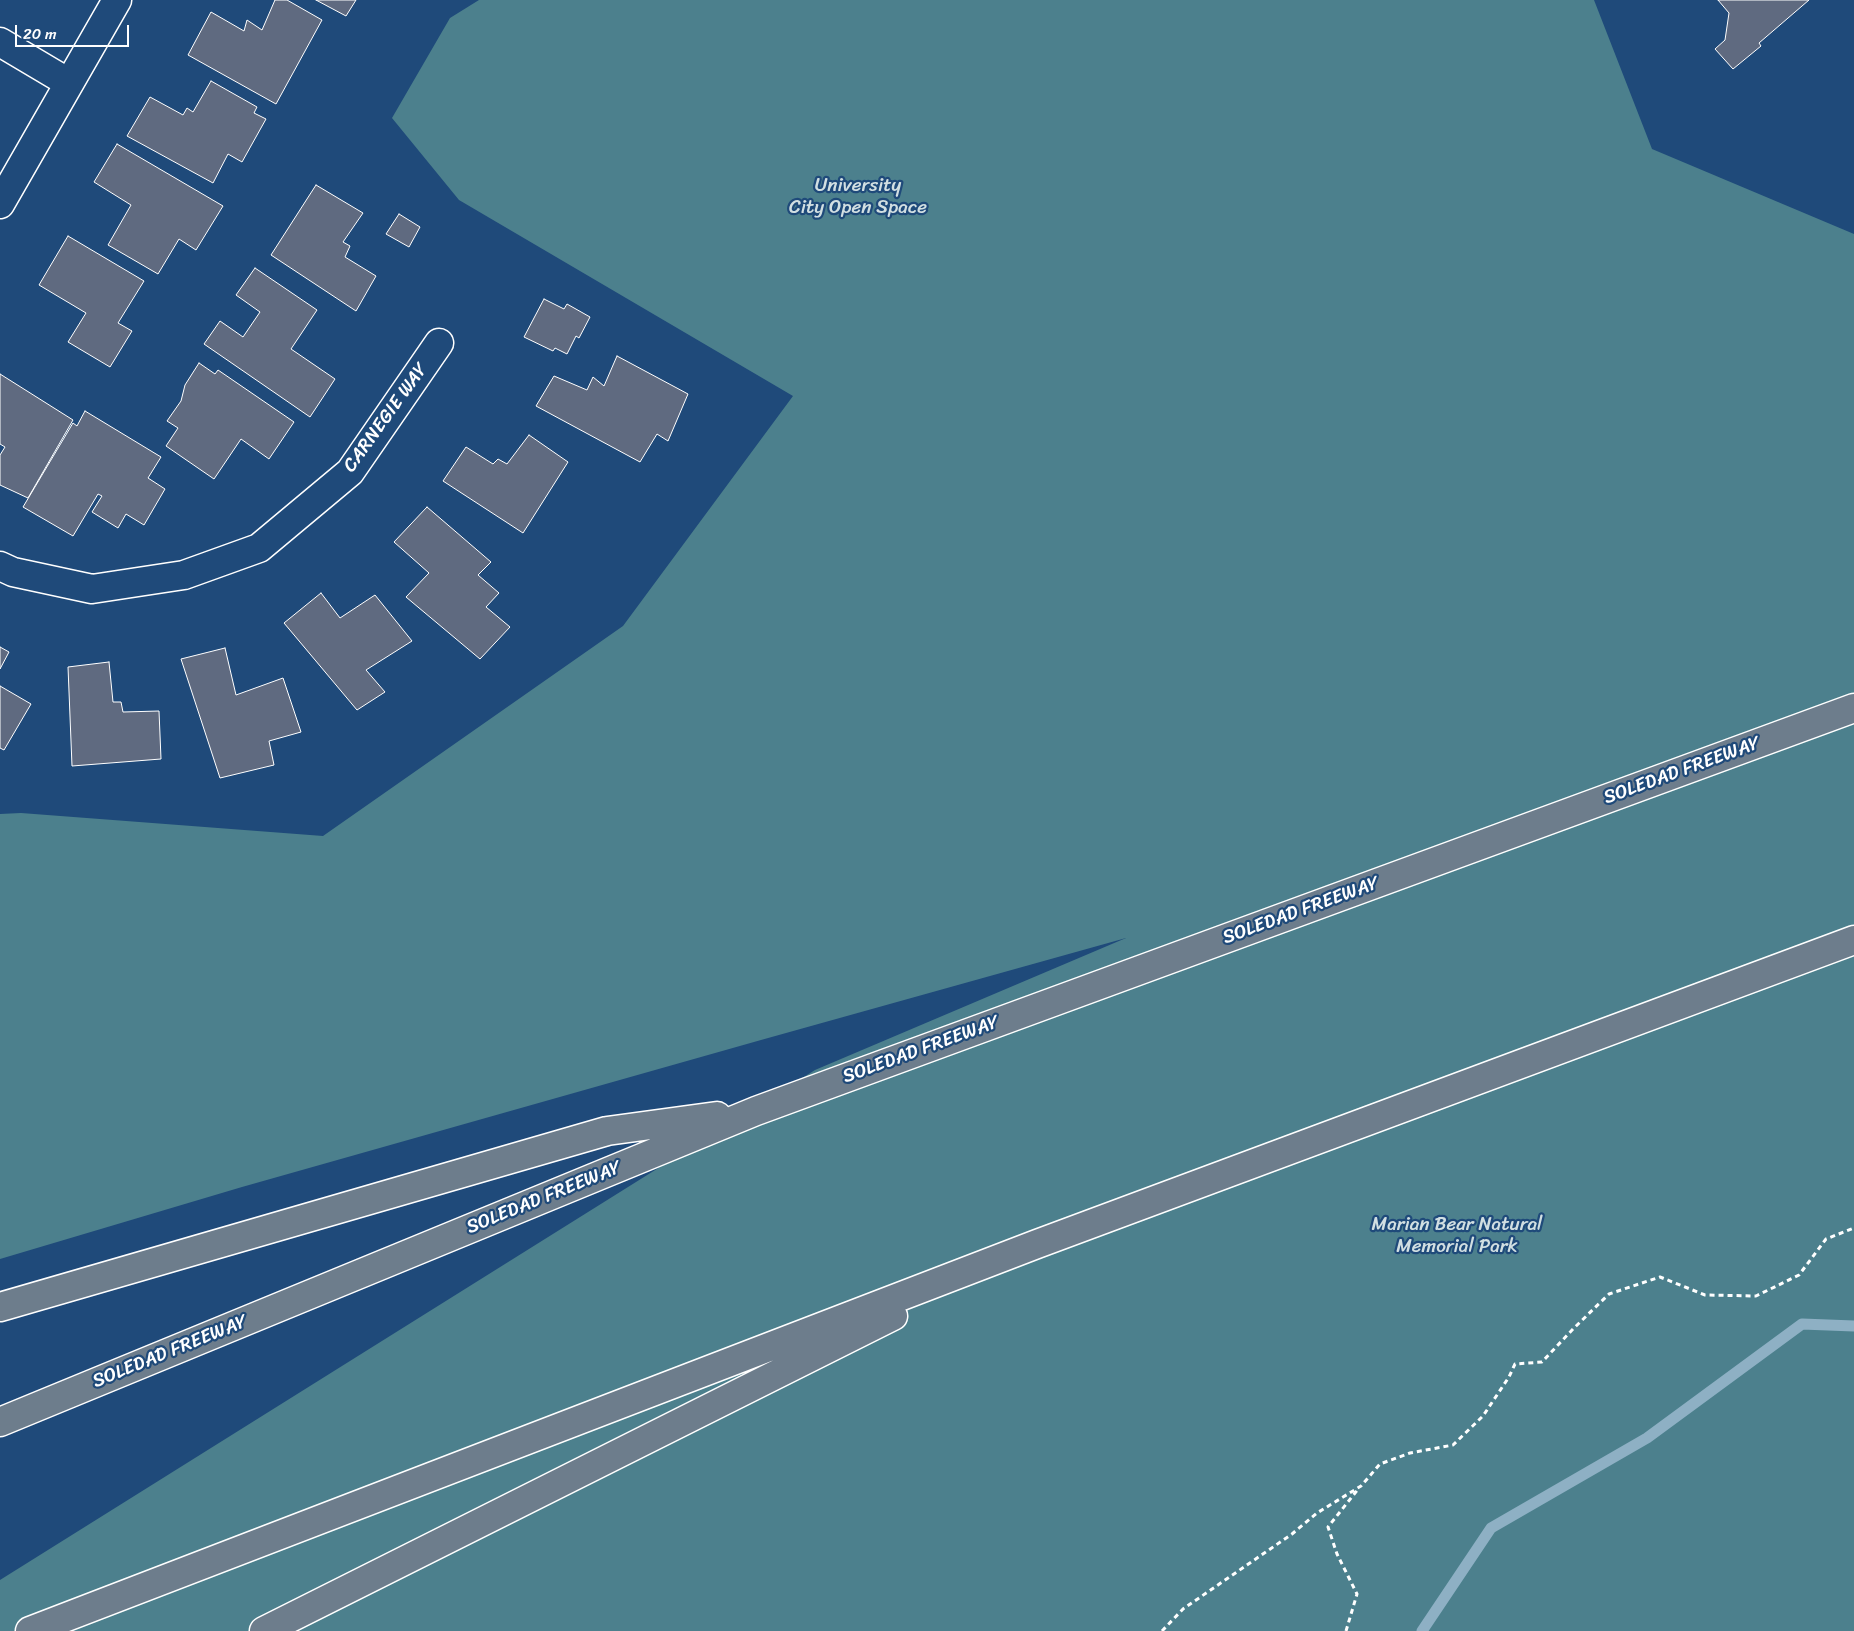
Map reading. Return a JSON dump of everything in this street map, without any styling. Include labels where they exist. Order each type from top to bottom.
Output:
[{"type":"highway","name":"SOLEDAD FREEWAY","points":[[0,1422],[756,1111],[1854,708]]},
{"type":"highway","points":[[30,1631],[1036,1244],[1854,940]]},
{"type":"highway","points":[[0,1307],[607,1131],[756,1111]]},
{"type":"highway","points":[[264,1631],[1036,1244]]},
{"type":"street","points":[[0,204],[117,0]]},
{"type":"street","points":[[0,42],[69,83]]},
{"type":"street","name":"CARNEGIE WAY","points":[[0,566],[12,572],[92,589],[184,575],[259,548],[350,472],[439,343]]},
{"type":"path","points":[[1346,1631],[1357,1594],[1337,1554],[1328,1527],[1380,1464],[1410,1453],[1454,1444],[1483,1416],[1509,1378],[1515,1364],[1542,1362],[1609,1294],[1660,1277],[1705,1294],[1756,1296],[1799,1275],[1826,1239],[1854,1228]]},
{"type":"path","points":[[1162,1631],[1183,1609],[1292,1534],[1317,1512],[1361,1486]]},
{"type":"green space","points":[[479,0],[1594,0],[1652,149],[1854,234],[1854,1631],[0,1631],[0,1580],[815,1070],[1126,938],[242,1187],[0,1259],[0,814],[21,813],[323,836],[623,626],[793,396],[459,200],[392,118],[450,18]]},
{"type":"building","points":[[275,0],[287,0],[322,20],[276,104],[188,55],[211,12],[244,31],[247,20],[262,30]]},
{"type":"building","points":[[316,0],[356,0],[346,16]]},
{"type":"building","points":[[1718,0],[1809,0],[1759,43],[1761,46],[1733,69],[1715,49],[1725,40],[1729,13]]},
{"type":"building","points":[[211,81],[257,107],[254,113],[266,119],[242,162],[228,154],[213,183],[127,136],[150,97],[183,115],[187,108],[193,112]]},
{"type":"building","points":[[117,144],[223,206],[196,250],[179,239],[158,274],[108,245],[131,205],[94,182]]},
{"type":"building","points":[[316,185],[363,213],[343,242],[350,246],[345,257],[376,276],[356,311],[271,255]]},
{"type":"building","points":[[399,214],[420,227],[409,247],[386,234]]},
{"type":"building","points":[[68,236],[144,281],[118,323],[132,331],[110,367],[68,342],[86,313],[39,285]]},
{"type":"building","points":[[255,268],[317,310],[291,349],[335,379],[310,417],[204,344],[220,321],[243,337],[260,312],[236,295]]},
{"type":"building","points":[[544,299],[564,309],[567,304],[590,317],[579,338],[576,336],[567,354],[555,348],[553,351],[524,337]]},
{"type":"building","points":[[617,356],[688,394],[668,441],[657,434],[640,462],[536,406],[554,376],[587,390],[593,377],[604,386]]},
{"type":"building","points":[[199,363],[215,374],[218,370],[294,422],[269,459],[241,439],[214,479],[166,446],[178,428],[167,421],[181,401],[185,385]]},
{"type":"building","points":[[0,374],[73,420],[28,498],[0,485],[0,455],[5,447],[0,444]]},
{"type":"building","points":[[85,411],[161,457],[148,478],[165,489],[144,525],[126,514],[118,528],[92,512],[102,496],[98,494],[73,536],[23,507],[73,423],[77,426]]},
{"type":"building","points":[[529,435],[568,462],[523,533],[443,481],[466,447],[493,464],[498,459],[507,464]]},
{"type":"building","points":[[427,507],[491,562],[478,575],[499,593],[486,607],[510,627],[480,659],[406,597],[429,573],[394,542]]},
{"type":"building","points":[[321,593],[340,618],[375,595],[412,641],[366,670],[385,692],[357,710],[284,623]]},
{"type":"building","points":[[0,647],[9,652],[0,669]]},
{"type":"building","points":[[225,648],[236,695],[283,678],[301,732],[269,741],[274,765],[220,778],[181,659]]},
{"type":"building","points":[[109,662],[113,702],[121,702],[123,712],[159,711],[161,759],[72,766],[68,667]]},
{"type":"building","points":[[0,686],[31,704],[4,750],[0,748]]},
{"type":"waterway","points":[[1422,1631],[1491,1528],[1647,1438],[1802,1324],[1854,1326]]},
{"type":"park label","name":"University City Open Space","points":[[858,197]]},
{"type":"park label","name":"Marian Bear Natural Memorial Park","points":[[1457,1236]]}]
